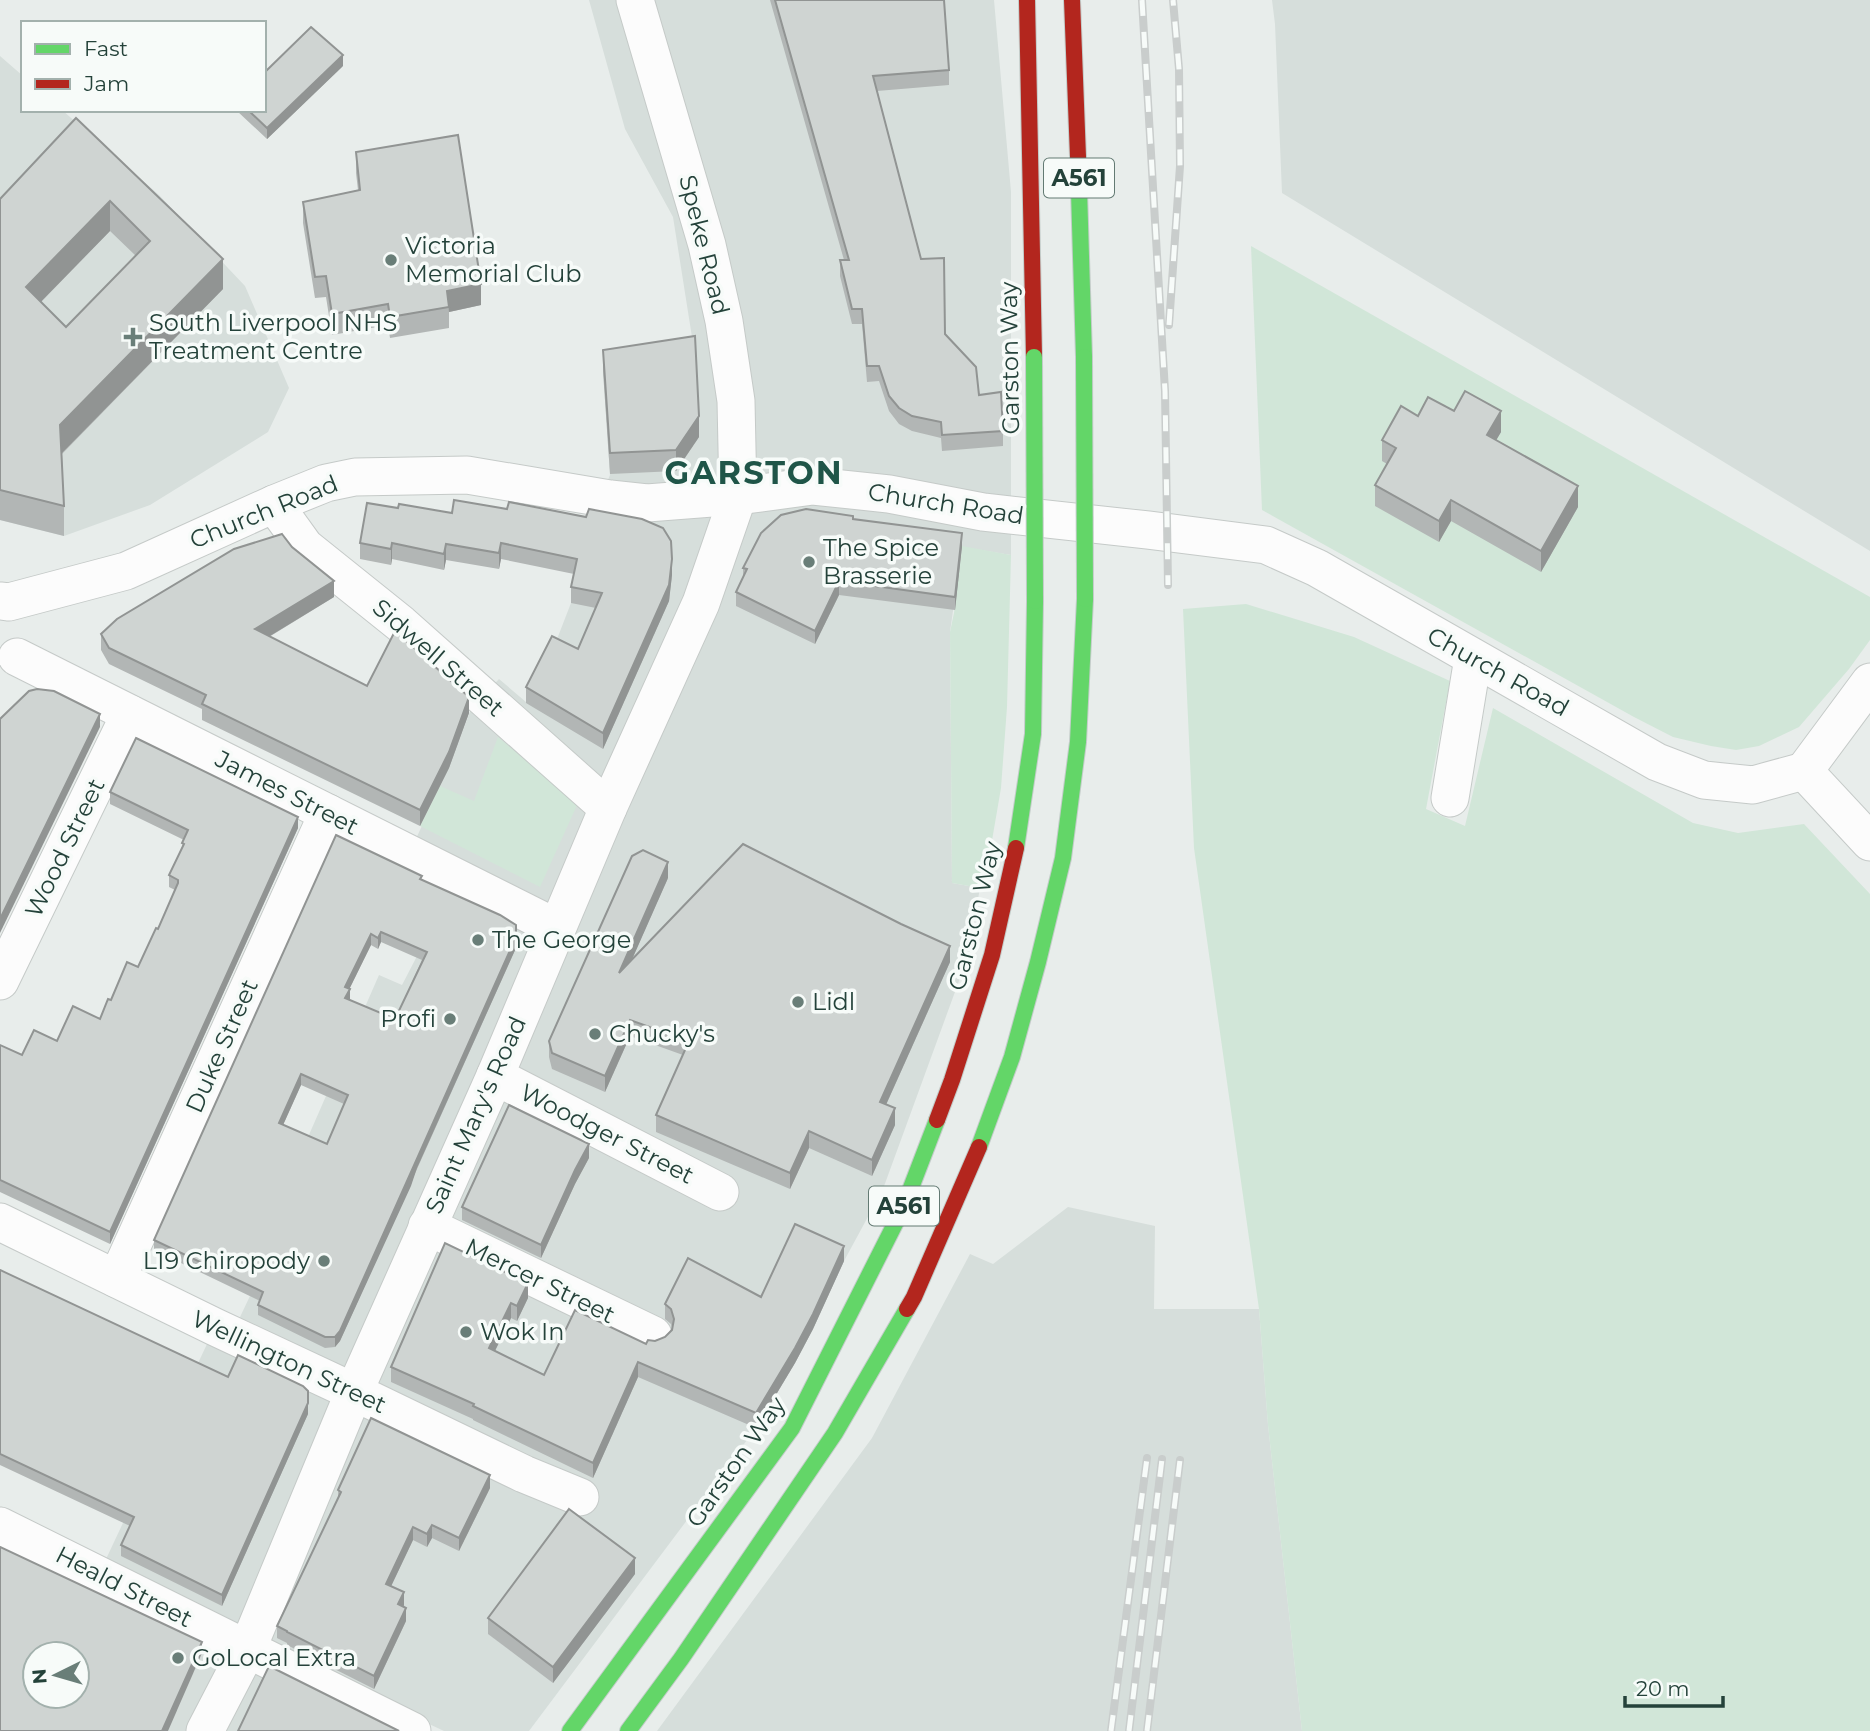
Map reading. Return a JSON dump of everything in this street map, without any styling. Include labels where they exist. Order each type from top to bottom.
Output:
[{"type":"highway","name":"Garston Way","points":[[570,1731],[792,1429],[904,1206],[952,1080],[992,955],[1018,840],[1032,734],[1035,601],[1034,357],[1027,0]]},
{"type":"highway","name":"A561","points":[[628,1731],[681,1659],[835,1433],[914,1297],[978,1151],[1012,1057],[1038,962],[1063,858],[1078,741],[1085,599],[1084,357],[1072,0]]},
{"type":"street","name":"Speke Road","points":[[635,0],[707,245],[724,321],[736,401],[738,496]]},
{"type":"street","name":"Church Road","points":[[4,602],[125,570],[274,504],[326,483],[355,477],[467,475],[647,503],[738,496],[813,486],[889,494],[984,512],[1266,545],[1317,568],[1657,762],[1704,780],[1753,785],[1804,771]]},
{"type":"street","name":"Saint Mary's Road","points":[[205,1731],[247,1650],[354,1392],[495,1076],[608,808],[701,603],[738,496]]},
{"type":"street","name":"Sidwell Street","points":[[274,504],[305,547],[401,624],[608,808]]},
{"type":"street","points":[[4,602],[8,667]]},
{"type":"street","points":[[1450,798],[1473,658]]},
{"type":"street","name":"James Street","points":[[8,667],[130,714],[557,928]]},
{"type":"street","points":[[1870,682],[1804,771],[1870,842]]},
{"type":"street","name":"Wood Street","points":[[0,981],[130,714]]},
{"type":"street","name":"Duke Street","points":[[117,1279],[328,813]]},
{"type":"street","name":"Woodger Street","points":[[495,1076],[720,1192]]},
{"type":"street","name":"Wellington Street","points":[[0,1222],[215,1328],[524,1474],[579,1497]]},
{"type":"street","name":"Mercer Street","points":[[427,1226],[653,1335]]},
{"type":"street","name":"Heald Street","points":[[0,1526],[412,1731]]},
{"type":"shaded area","points":[[589,0],[994,0],[1011,192],[1011,555],[962,547],[950,632],[952,883],[980,888],[967,959],[883,1189],[844,1261],[795,1363],[756,1428],[529,1731],[444,1731],[412,1716],[406,1731],[28,1731],[57,1710],[91,1710],[91,1640],[81,1640],[99,1574],[215,1327],[232,1334],[284,1224],[273,1217],[379,975],[402,985],[457,879],[409,854],[448,769],[471,709],[499,679],[526,702],[552,652],[571,603],[589,525],[610,475],[603,371],[695,356],[673,217],[625,129]]},
{"type":"shaded area","points":[[1272,0],[1870,0],[1870,551],[1282,193]]},
{"type":"shaded area","name":"South Liverpool NHS Treatment Centre","points":[[0,56],[21,74],[21,112],[64,112],[159,195],[245,286],[289,388],[268,432],[150,505],[64,536],[0,520]]},
{"type":"shaded area","points":[[1068,1207],[1155,1226],[1154,1309],[1259,1309],[1268,1425],[1302,1731],[657,1731],[872,1438],[970,1254],[993,1264]]},
{"type":"green space","points":[[1251,246],[1870,597],[1870,640],[1799,727],[1759,746],[1736,750],[1711,746],[1673,737],[1634,717],[1262,510]]},
{"type":"green space","points":[[962,546],[1011,555],[1007,707],[1001,788],[990,852],[980,888],[952,883],[950,632]]},
{"type":"green space","points":[[1246,604],[1354,637],[1450,681],[1426,809],[1465,826],[1493,708],[1693,823],[1738,833],[1804,824],[1870,894],[1870,1731],[1302,1731],[1268,1425],[1259,1309],[1194,848],[1183,609]]},
{"type":"green space","points":[[498,737],[578,803],[540,887],[420,826],[440,786],[474,801]]},
{"type":"building","points":[[775,0],[944,0],[949,70],[873,76],[921,259],[944,258],[945,334],[976,367],[979,395],[1001,392],[1003,431],[942,435],[941,422],[912,416],[899,408],[889,396],[879,366],[867,366],[862,309],[852,309],[840,260],[849,260]]},
{"type":"building","points":[[311,27],[343,55],[267,128],[250,112],[266,112],[266,71]]},
{"type":"building","points":[[76,118],[223,259],[60,425],[64,506],[0,490],[0,199]],"holes":[[[110,201],[150,241],[66,327],[26,287]]]},
{"type":"building","name":"Victoria Memorial Club","points":[[458,135],[481,284],[447,291],[449,307],[390,317],[388,304],[332,314],[326,276],[315,277],[303,202],[360,190],[356,152]]},
{"type":"building","points":[[695,336],[699,416],[676,450],[610,453],[603,350]]},
{"type":"building","points":[[1465,391],[1501,411],[1487,435],[1578,486],[1541,551],[1451,500],[1439,521],[1375,485],[1396,448],[1382,440],[1401,406],[1418,416],[1428,397],[1454,411]]},
{"type":"building","points":[[454,500],[507,509],[509,502],[586,517],[589,509],[642,519],[663,528],[671,541],[669,585],[603,733],[526,687],[552,636],[578,649],[602,593],[571,587],[577,559],[501,543],[499,553],[446,544],[444,554],[392,543],[391,549],[360,543],[367,503],[398,508],[399,504],[452,513]]},
{"type":"building","points":[[806,509],[853,516],[853,519],[962,533],[955,597],[839,581],[815,631],[736,592],[747,569],[743,568],[761,533],[781,515]]},
{"type":"building","points":[[282,534],[292,547],[334,581],[255,629],[367,686],[395,631],[469,697],[449,752],[420,810],[202,704],[206,695],[109,648],[101,634],[117,619],[234,549]]},
{"type":"building","points":[[29,691],[54,691],[100,714],[0,919],[0,719]]},
{"type":"building","points":[[136,738],[298,817],[110,1232],[0,1180],[0,1045],[22,1055],[34,1030],[57,1041],[73,1006],[100,1019],[127,962],[138,967],[156,928],[158,929],[178,883],[178,880],[169,875],[188,830],[110,792]]},
{"type":"building","points":[[336,835],[516,925],[516,937],[335,1337],[325,1337],[258,1305],[263,1292],[154,1240]],"holes":[[[381,932],[427,952],[395,1019],[345,998],[350,989],[345,987],[371,934],[378,938]],[[301,1074],[348,1095],[327,1144],[279,1123]]]},
{"type":"building","name":"Lidl","points":[[743,844],[950,946],[880,1102],[895,1108],[872,1160],[809,1131],[790,1173],[656,1115],[689,1041],[630,1020],[605,1076],[552,1053],[549,1041],[632,856],[643,850],[668,862],[619,973]]},
{"type":"building","points":[[509,1105],[589,1144],[541,1245],[462,1207]]},
{"type":"building","points":[[795,1224],[844,1246],[813,1314],[756,1413],[638,1362],[593,1463],[473,1406],[474,1404],[391,1367],[445,1243],[528,1283],[517,1306],[511,1303],[489,1348],[544,1375],[575,1310],[646,1344],[648,1340],[655,1341],[665,1337],[672,1330],[674,1319],[671,1309],[665,1304],[688,1258],[761,1297]]},
{"type":"building","points":[[0,1270],[228,1377],[238,1355],[303,1386],[308,1391],[308,1403],[222,1595],[121,1545],[134,1517],[0,1454]]},
{"type":"building","points":[[371,1418],[490,1475],[459,1538],[432,1525],[427,1534],[413,1527],[386,1584],[404,1592],[398,1604],[406,1608],[374,1676],[277,1626],[341,1492],[338,1490]]},
{"type":"building","points":[[569,1509],[635,1558],[553,1667],[488,1618]]},
{"type":"building","points":[[0,1547],[202,1642],[162,1731],[0,1731]]},
{"type":"building","points":[[269,1666],[399,1731],[238,1731]]},
{"type":"railway","points":[[1142,0],[1165,391],[1168,585]]},
{"type":"railway","points":[[1169,325],[1180,166],[1179,69],[1173,0]]},
{"type":"railway","points":[[1111,1731],[1147,1458]]},
{"type":"railway","points":[[1129,1731],[1162,1459]]},
{"type":"railway","points":[[1147,1731],[1180,1460]]},
{"type":"traffic: fast","points":[[1078,157],[1084,357]]},
{"type":"traffic: fast","points":[[1034,357],[1035,601]]},
{"type":"traffic: fast","points":[[1084,357],[1085,599]]},
{"type":"traffic: fast","points":[[979,1147],[1012,1057],[1063,858],[1078,742],[1085,599]]},
{"type":"traffic: fast","points":[[1016,848],[1033,734],[1035,601]]},
{"type":"traffic: fast","points":[[570,1731],[792,1428],[904,1206],[937,1120]]},
{"type":"traffic: fast","points":[[628,1731],[681,1659],[835,1433],[907,1309]]},
{"type":"traffic: jam","points":[[1027,0],[1034,357]]},
{"type":"traffic: jam","points":[[1072,0],[1078,157]]},
{"type":"traffic: jam","points":[[937,1120],[992,955],[1016,848]]},
{"type":"traffic: jam","points":[[907,1309],[979,1147]]},
{"type":"place","name":"Victoria Memorial Club","points":[[391,260]]},
{"type":"place","name":"South Liverpool NHS Treatment Centre","points":[[133,337]]},
{"type":"place","name":"The Spice Brasserie","points":[[809,562]]},
{"type":"place","name":"The George","points":[[478,940]]},
{"type":"place","name":"Lidl","points":[[798,1002]]},
{"type":"place","name":"Profi","points":[[450,1019]]},
{"type":"place","name":"Chucky's","points":[[595,1034]]},
{"type":"place","name":"L19 Chiropody","points":[[324,1261]]},
{"type":"place","name":"Wok In","points":[[466,1332]]},
{"type":"place","name":"GoLocal Extra","points":[[178,1658]]},
{"type":"district","name":"GARSTON","points":[[754,473]]}]
